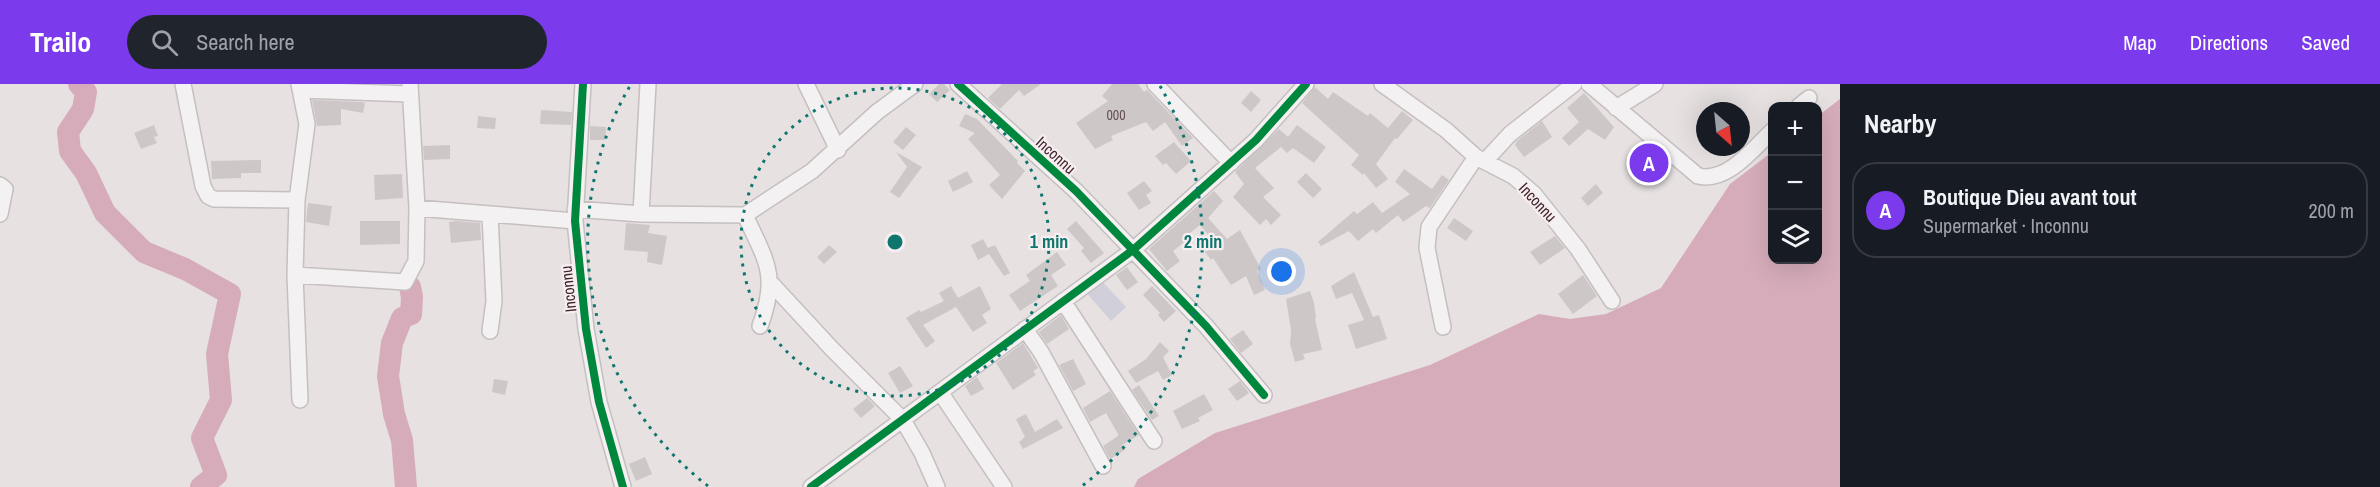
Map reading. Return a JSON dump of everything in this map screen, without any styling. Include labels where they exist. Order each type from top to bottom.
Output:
[{"type":"street","points":[[183,84],[203,186],[208,196],[214,199],[297,200]]},
{"type":"street","name":"Inconnu","points":[[583,84],[575,215],[586,329],[599,402],[623,487]]},
{"type":"street","points":[[641,214],[648,84]]},
{"type":"street","points":[[806,84],[838,150]]},
{"type":"street","points":[[417,208],[490,214],[745,215],[812,171],[838,150],[898,89],[915,84]]},
{"type":"street","name":"Inconnu","points":[[958,84],[1076,191],[1206,326],[1264,395]]},
{"type":"street","points":[[1155,84],[1231,163]]},
{"type":"street","points":[[812,487],[1133,250],[1256,140],[1306,84]]},
{"type":"street","name":"Inconnu","points":[[1382,84],[1446,130],[1481,159],[1513,176],[1534,194],[1578,249],[1612,301]]},
{"type":"street","points":[[1443,327],[1427,248],[1429,227],[1481,159],[1574,84]]},
{"type":"street","points":[[1589,84],[1698,176],[1707,178],[1723,173],[1768,136]]},
{"type":"street","points":[[1616,108],[1655,84]]},
{"type":"street","points":[[295,274],[405,282],[416,261],[417,208],[410,89],[300,87],[307,124],[297,200],[295,274],[300,400]]},
{"type":"street","points":[[0,186],[5,189],[0,214]]},
{"type":"street","points":[[490,214],[494,302],[490,332]]},
{"type":"street","points":[[745,215],[768,265],[769,301],[760,326]]},
{"type":"street","points":[[770,282],[832,349],[903,420],[922,453],[937,487]]},
{"type":"street","points":[[1063,301],[1154,441]]},
{"type":"street","points":[[1025,329],[1041,352],[1103,466]]},
{"type":"street","points":[[940,392],[1004,487]]},
{"type":"shaded area","points":[[1840,99],[1840,487],[1134,487],[1138,479],[1215,433],[1430,365],[1539,314],[1570,319],[1606,314],[1661,288],[1730,184],[1768,155],[1768,264],[1822,264],[1822,113]]},
{"type":"shaded area","points":[[1099,278],[1126,307],[1111,321],[1084,290]]},
{"type":"building","points":[[939,84],[944,84],[950,90],[937,102],[929,94]]},
{"type":"building","points":[[1002,84],[1041,84],[1024,96],[1019,90],[1000,109],[988,98]]},
{"type":"building","points":[[1112,84],[1138,84],[1144,92],[1147,90],[1193,138],[1182,146],[1165,122],[1153,131],[1146,122],[1111,136],[1113,140],[1095,149],[1076,123],[1108,101],[1102,96]]},
{"type":"building","points":[[1315,87],[1328,99],[1333,92],[1368,116],[1370,113],[1388,128],[1402,111],[1413,120],[1397,139],[1395,138],[1376,164],[1388,179],[1376,188],[1364,173],[1363,175],[1351,165],[1359,155],[1302,103]]},
{"type":"building","points":[[1251,91],[1261,100],[1251,112],[1241,103]]},
{"type":"building","points":[[1584,93],[1614,127],[1605,140],[1588,129],[1569,146],[1562,138],[1579,122],[1567,108]]},
{"type":"building","points":[[312,100],[365,103],[363,113],[341,109],[341,125],[317,126]]},
{"type":"building","points":[[541,110],[572,112],[571,125],[540,124]]},
{"type":"building","points":[[965,114],[977,119],[1025,171],[1002,199],[989,185],[1000,175],[968,139],[975,133],[959,126]]},
{"type":"building","points":[[478,116],[496,118],[495,129],[477,128]]},
{"type":"building","points":[[1542,121],[1552,137],[1524,157],[1515,145],[1517,141]]},
{"type":"building","points":[[154,125],[158,136],[154,137],[157,143],[141,149],[134,133]]},
{"type":"building","points":[[1297,125],[1326,147],[1314,163],[1293,148],[1287,153],[1281,147],[1255,168],[1274,188],[1263,197],[1281,215],[1271,225],[1266,219],[1260,225],[1233,197],[1244,184],[1235,172],[1279,129],[1288,137]]},
{"type":"building","points":[[590,126],[606,127],[605,140],[590,140]]},
{"type":"building","points":[[906,127],[916,135],[903,150],[893,142]]},
{"type":"building","points":[[1174,142],[1191,161],[1176,174],[1166,163],[1163,165],[1155,156]]},
{"type":"building","points":[[450,145],[450,159],[424,160],[423,146]]},
{"type":"building","points":[[1648,150],[1660,162],[1648,177],[1635,165]]},
{"type":"building","points":[[896,152],[922,167],[899,198],[890,192],[907,167]]},
{"type":"building","points":[[261,160],[261,173],[241,173],[241,178],[212,179],[211,161]]},
{"type":"building","points":[[1404,169],[1432,189],[1442,175],[1449,180],[1430,208],[1426,206],[1403,222],[1398,215],[1376,233],[1373,229],[1358,241],[1349,231],[1321,246],[1318,242],[1354,211],[1357,214],[1373,202],[1382,213],[1410,194],[1395,182]]},
{"type":"building","points":[[967,171],[973,182],[953,192],[948,181]]},
{"type":"building","points":[[1306,173],[1322,189],[1313,198],[1297,182]]},
{"type":"building","points":[[402,174],[403,198],[375,200],[374,175]]},
{"type":"building","points":[[1144,181],[1152,191],[1146,195],[1151,203],[1139,210],[1127,193]]},
{"type":"building","points":[[1596,184],[1603,193],[1588,206],[1581,198]]},
{"type":"building","points":[[1214,191],[1223,201],[1208,218],[1227,239],[1240,230],[1261,269],[1257,271],[1265,290],[1254,295],[1246,276],[1231,285],[1213,258],[1211,260],[1205,252],[1216,244],[1200,225],[1173,251],[1180,261],[1167,271],[1149,249]]},
{"type":"building","points":[[308,203],[332,206],[329,226],[306,222]]},
{"type":"building","points":[[1454,218],[1473,231],[1466,241],[1447,228]]},
{"type":"building","points":[[360,221],[400,221],[400,244],[360,245]]},
{"type":"building","points":[[1076,221],[1104,253],[1091,263],[1081,251],[1084,248],[1067,229]]},
{"type":"building","points":[[449,222],[480,223],[481,240],[451,243]]},
{"type":"building","points":[[626,223],[650,225],[648,233],[667,236],[662,265],[647,262],[648,252],[624,250]]},
{"type":"building","points":[[1555,236],[1565,248],[1540,265],[1530,252]]},
{"type":"building","points":[[983,239],[988,248],[995,245],[1010,273],[1004,276],[989,254],[978,260],[971,245]]},
{"type":"building","points":[[829,245],[837,252],[824,264],[817,257]]},
{"type":"building","points":[[1057,252],[1066,265],[1051,275],[1058,286],[1020,311],[1009,295],[1030,281],[1026,275]]},
{"type":"building","points":[[1127,267],[1138,282],[1127,290],[1116,275]]},
{"type":"building","points":[[1354,272],[1373,317],[1379,315],[1387,339],[1356,349],[1348,325],[1364,320],[1352,293],[1336,299],[1331,286]]},
{"type":"building","points":[[1583,275],[1597,296],[1573,314],[1558,294]]},
{"type":"building","points":[[951,286],[958,298],[980,286],[991,309],[982,315],[987,323],[973,332],[956,307],[923,325],[935,341],[926,348],[906,318],[919,310],[921,312],[944,301],[939,293]]},
{"type":"building","points":[[1152,286],[1176,311],[1164,322],[1158,315],[1160,313],[1143,295]]},
{"type":"building","points":[[1310,291],[1322,350],[1303,354],[1305,359],[1295,362],[1290,344],[1291,330],[1286,299]]},
{"type":"building","points":[[1061,315],[1069,329],[1047,344],[1039,332]]},
{"type":"building","points":[[1243,330],[1253,344],[1241,353],[1230,339]]},
{"type":"building","points":[[1160,342],[1169,351],[1163,357],[1172,375],[1163,380],[1158,371],[1136,383],[1128,371],[1146,359]]},
{"type":"building","points":[[1023,343],[1038,368],[1033,371],[1036,375],[1013,390],[996,363]]},
{"type":"building","points":[[1073,359],[1086,384],[1073,391],[1059,365]]},
{"type":"building","points":[[900,366],[913,386],[900,393],[888,373]]},
{"type":"building","points":[[977,377],[984,389],[971,396],[965,386]]},
{"type":"building","points":[[494,379],[508,381],[505,395],[492,392]]},
{"type":"building","points":[[1240,381],[1249,393],[1237,401],[1228,389]]},
{"type":"building","points":[[1139,385],[1159,416],[1152,420],[1132,390]]},
{"type":"building","points":[[1110,391],[1139,435],[1122,445],[1125,450],[1110,459],[1103,446],[1118,434],[1106,413],[1090,422],[1083,408]]},
{"type":"building","points":[[1204,394],[1213,410],[1198,418],[1200,421],[1182,429],[1173,411]]},
{"type":"building","points":[[867,398],[875,406],[861,418],[853,409]]},
{"type":"building","points":[[1026,414],[1035,432],[1057,419],[1063,428],[1023,449],[1019,442],[1025,437],[1016,419]]},
{"type":"building","points":[[645,457],[652,474],[636,481],[629,464]]},
{"type":"waterway","points":[[79,84],[86,92],[83,109],[68,132],[70,151],[86,173],[105,213],[144,252],[185,269],[230,294],[217,354],[221,400],[202,438],[216,475],[201,487]]},
{"type":"waterway","points":[[406,487],[402,440],[394,414],[388,376],[392,343],[402,318],[411,314],[410,287]]},
{"type":"cycle path","points":[[583,84],[575,221],[586,329],[599,402],[623,487]]},
{"type":"cycle path","points":[[958,84],[1076,191],[1206,326],[1264,395]]},
{"type":"cycle path","points":[[811,487],[1133,250],[1256,140],[1306,84]]},
{"type":"place","name":"Boutique Dieu avant tout","points":[[1649,163]]}]
